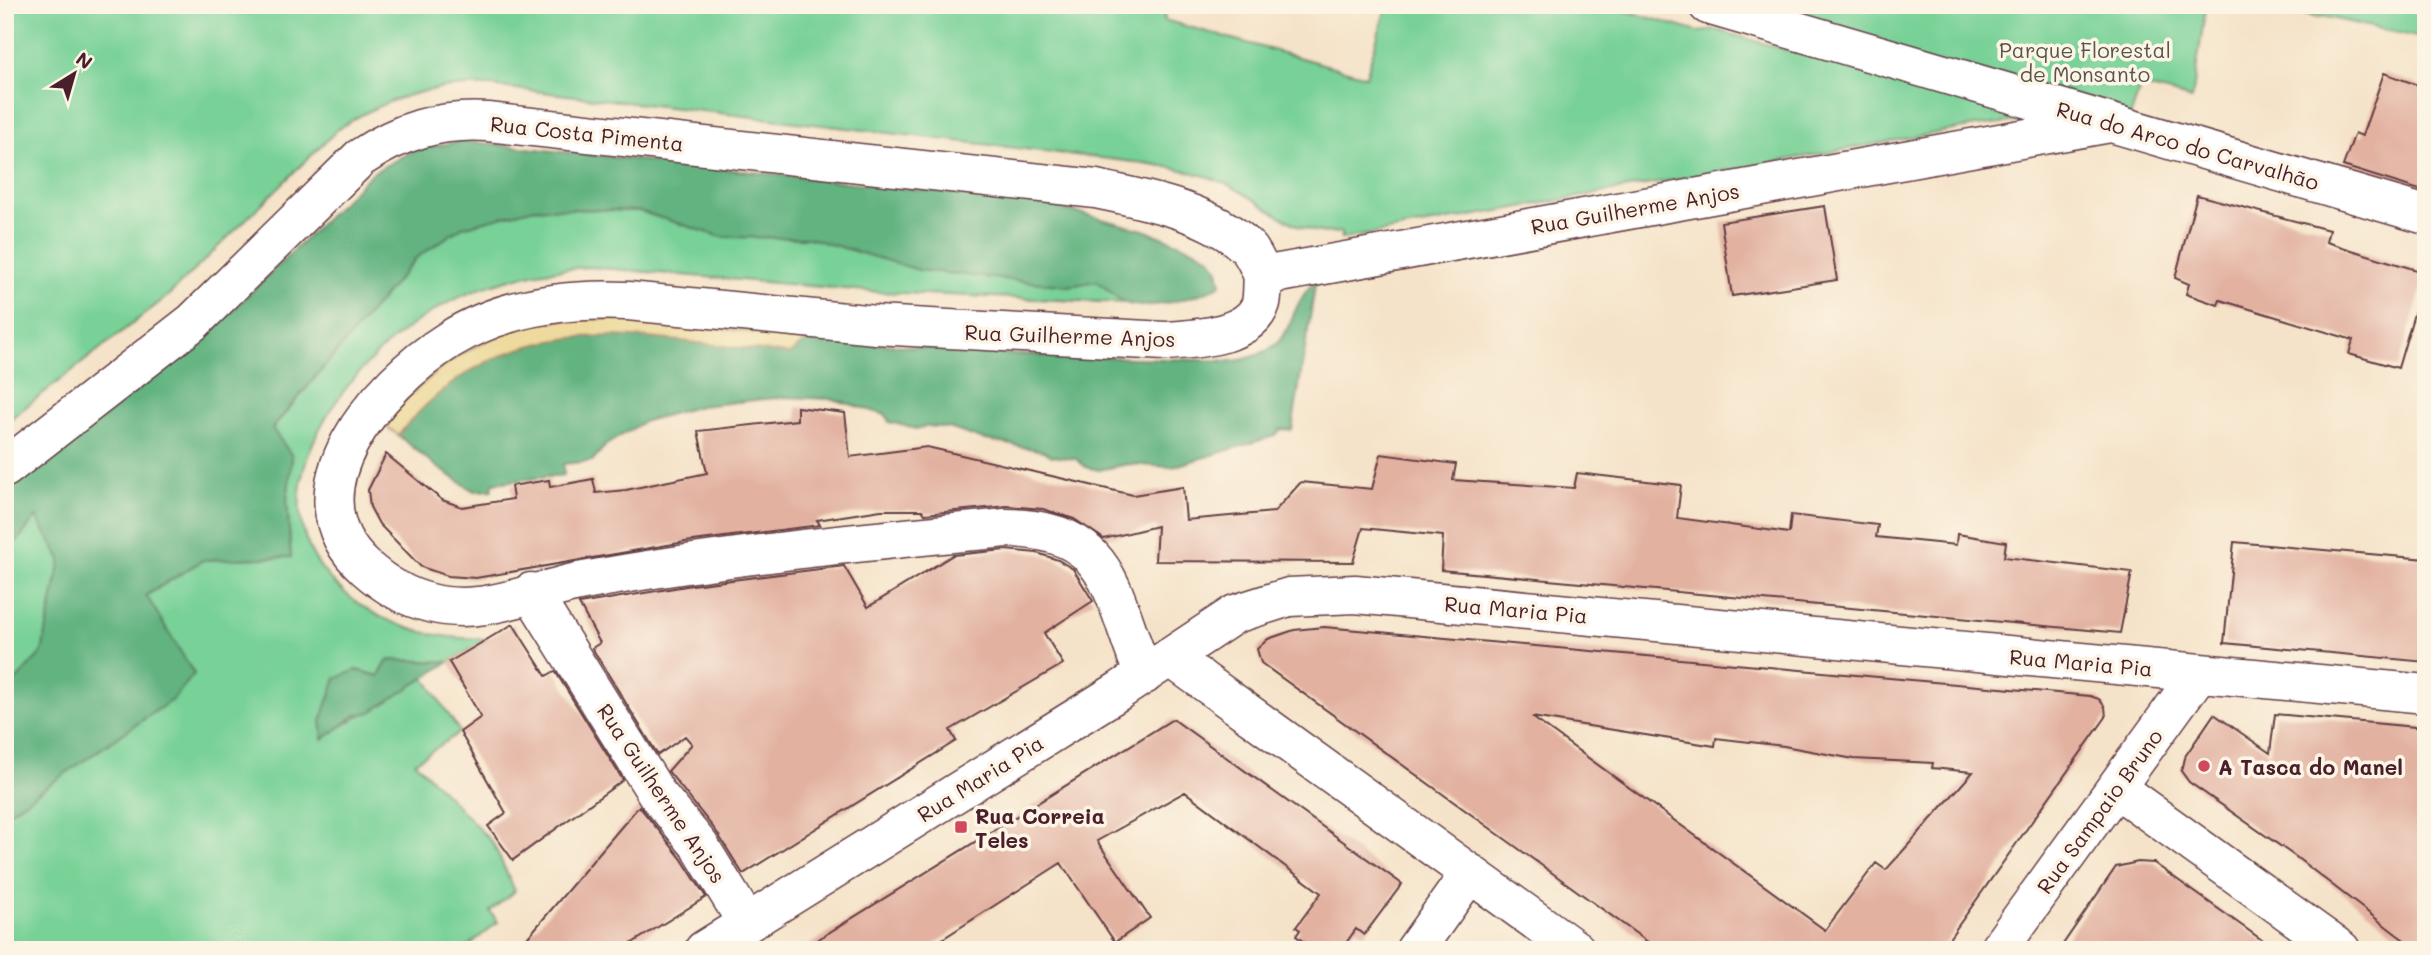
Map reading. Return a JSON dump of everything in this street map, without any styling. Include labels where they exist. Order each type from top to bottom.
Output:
[{"type":"street","name":"Rua do Arco do Carvalhão","points":[[1708,5],[2426,215]]},
{"type":"street","name":"Rua Costa Pimenta","points":[[5,468],[193,322],[360,158],[383,142],[434,124],[488,122],[1096,189],[1140,198],[1224,230],[1249,249],[1263,276]]},
{"type":"street","name":"Rua Guilherme Anjos","points":[[1157,666],[1100,564],[1085,547],[1036,528],[1005,528],[790,550],[584,581],[531,592],[510,602],[468,607],[433,604],[409,597],[383,582],[355,558],[336,527],[332,497],[335,478],[349,445],[368,414],[392,385],[419,360],[483,322],[517,309],[590,299],[890,326],[1165,341],[1210,338],[1240,326],[1260,305],[1263,276],[2110,123]]},
{"type":"street","name":"Rua Guilherme Anjos","points":[[531,592],[657,794],[699,845],[747,923]]},
{"type":"street","name":"Rua Maria Pia","points":[[704,950],[1157,666],[1235,614],[1289,597],[1355,594],[2426,694]]},
{"type":"street","points":[[1157,666],[1470,873],[1576,950]]},
{"type":"street","name":"Rua Sampaio Bruno","points":[[1998,950],[2199,673]]},
{"type":"street","points":[[2116,788],[2341,950]]},
{"type":"street","points":[[1415,950],[1470,873]]},
{"type":"green space","points":[[5,5],[1167,5],[1164,20],[1366,76],[1387,5],[1606,5],[1698,32],[1717,30],[2031,120],[1976,126],[1342,239],[1341,232],[1325,233],[1295,224],[1215,179],[1151,164],[491,86],[449,87],[392,101],[338,129],[169,295],[5,423]]},
{"type":"green space","name":"Parque Florestal de Monsanto","points":[[1725,5],[2206,5],[2192,99],[2141,85],[2125,132]]},
{"type":"green space","points":[[2271,5],[2426,5],[2426,39],[2322,16],[2318,18]]},
{"type":"green space","points":[[462,141],[1041,203],[1147,231],[1198,251],[1211,258],[1218,270],[1221,284],[1173,302],[1133,305],[1121,300],[1097,281],[1069,286],[919,270],[809,238],[722,237],[639,211],[535,208],[462,227],[416,258],[272,428],[292,456],[287,501],[291,557],[203,560],[146,595],[194,674],[173,699],[5,815],[5,692],[42,652],[61,559],[36,517],[17,541],[5,546],[5,492],[206,337],[372,173],[414,150]]},
{"type":"green space","points":[[534,208],[639,211],[722,237],[809,237],[919,270],[1069,286],[1097,281],[1127,303],[879,292],[590,267],[509,279],[470,292],[433,311],[399,335],[366,365],[337,400],[315,439],[302,479],[301,519],[314,558],[345,593],[361,605],[394,623],[430,634],[487,639],[449,662],[388,660],[379,676],[356,670],[324,738],[425,678],[460,732],[415,762],[493,843],[515,891],[490,911],[498,922],[463,950],[349,950],[346,946],[343,950],[5,950],[5,815],[173,699],[194,674],[146,596],[203,560],[291,557],[287,501],[292,456],[272,429],[416,258],[462,227]]},
{"type":"green space","points":[[1316,280],[1292,430],[1281,429],[1275,436],[1172,467],[1128,464],[1099,470],[1086,467],[1076,459],[981,439],[949,428],[927,426],[917,429],[889,422],[886,415],[833,399],[784,397],[700,406],[645,421],[606,445],[592,461],[563,464],[564,475],[493,483],[492,490],[474,491],[437,467],[398,435],[441,392],[486,363],[531,345],[579,337],[628,337],[790,354],[809,338],[1000,354],[1234,361],[1256,356],[1280,339],[1305,293]]},
{"type":"green space","points":[[36,517],[61,559],[42,653],[5,692],[5,546],[17,541]]},
{"type":"green space","points":[[388,660],[449,662],[371,712],[356,715],[323,739],[321,721],[336,678],[356,670],[379,676]]},
{"type":"sand","points":[[626,319],[809,338],[790,354],[628,337],[579,338],[531,345],[486,363],[441,392],[398,435],[383,424],[439,370],[482,343],[505,333],[556,320]]},
{"type":"building","points":[[2384,73],[2426,88],[2426,192],[2343,166],[2355,133],[2362,136]]},
{"type":"building","points":[[2197,195],[2329,230],[2326,242],[2426,273],[2398,368],[2349,354],[2353,340],[2220,300],[2218,305],[2186,294],[2189,284],[2175,278]]},
{"type":"building","points":[[1825,206],[1837,280],[1732,296],[1721,222]]},
{"type":"building","points":[[797,407],[845,413],[850,457],[927,447],[1133,495],[1183,487],[1186,520],[1274,512],[1301,482],[1372,489],[1381,454],[1456,464],[1453,480],[1574,488],[1577,473],[1681,485],[1677,518],[1789,533],[1791,515],[1878,525],[1876,537],[1956,545],[1957,534],[2006,542],[2004,557],[2132,572],[2120,633],[1441,570],[1443,536],[1363,528],[1353,562],[1155,561],[1157,526],[1104,539],[1074,519],[1043,509],[1007,506],[925,514],[922,510],[881,510],[817,520],[820,525],[685,542],[476,578],[448,576],[421,567],[379,524],[370,507],[368,490],[386,454],[442,500],[462,507],[513,499],[511,486],[549,480],[550,487],[593,479],[596,493],[626,490],[707,473],[698,431],[797,420]]},
{"type":"building","points":[[2234,542],[2426,559],[2426,662],[2224,643]]},
{"type":"building","points":[[1005,550],[1037,553],[1058,560],[1073,569],[1093,601],[1044,633],[1063,664],[950,730],[956,741],[743,874],[716,831],[668,771],[692,744],[685,736],[658,755],[592,648],[600,643],[579,604],[692,585],[844,566],[868,607],[953,555]]},
{"type":"building","points":[[513,624],[546,676],[555,671],[623,780],[513,860],[488,826],[506,813],[460,732],[481,717],[449,662]]},
{"type":"building","points":[[1324,627],[2090,696],[2099,699],[2105,707],[2106,717],[1941,950],[1659,950],[1261,663],[1257,649],[1268,639],[1294,630]],"holes":[[[1532,717],[1715,746],[1716,738],[1784,746],[1854,759],[1933,763],[1932,768],[1973,772],[1886,870],[1876,863],[1825,930]]]},
{"type":"building","points":[[2214,714],[2270,753],[2275,714],[2426,728],[2426,950],[2418,950],[2296,857],[2189,782],[2181,771],[2184,758]]},
{"type":"building","points":[[1173,719],[1402,884],[1364,935],[1356,929],[1341,950],[1315,950],[1296,936],[1300,930],[1296,927],[1321,893],[1185,792],[1097,841],[1150,918],[1115,942],[1061,863],[925,950],[801,950]]},
{"type":"building","points":[[639,806],[681,858],[706,897],[621,950],[517,950]]},
{"type":"building","points":[[2138,862],[2154,863],[2276,950],[2059,950],[2116,867]]},
{"type":"place","name":"A Tasca do Manel","points":[[2204,766]]},
{"type":"place","name":"Rua Correia Teles","points":[[961,827]]}]
